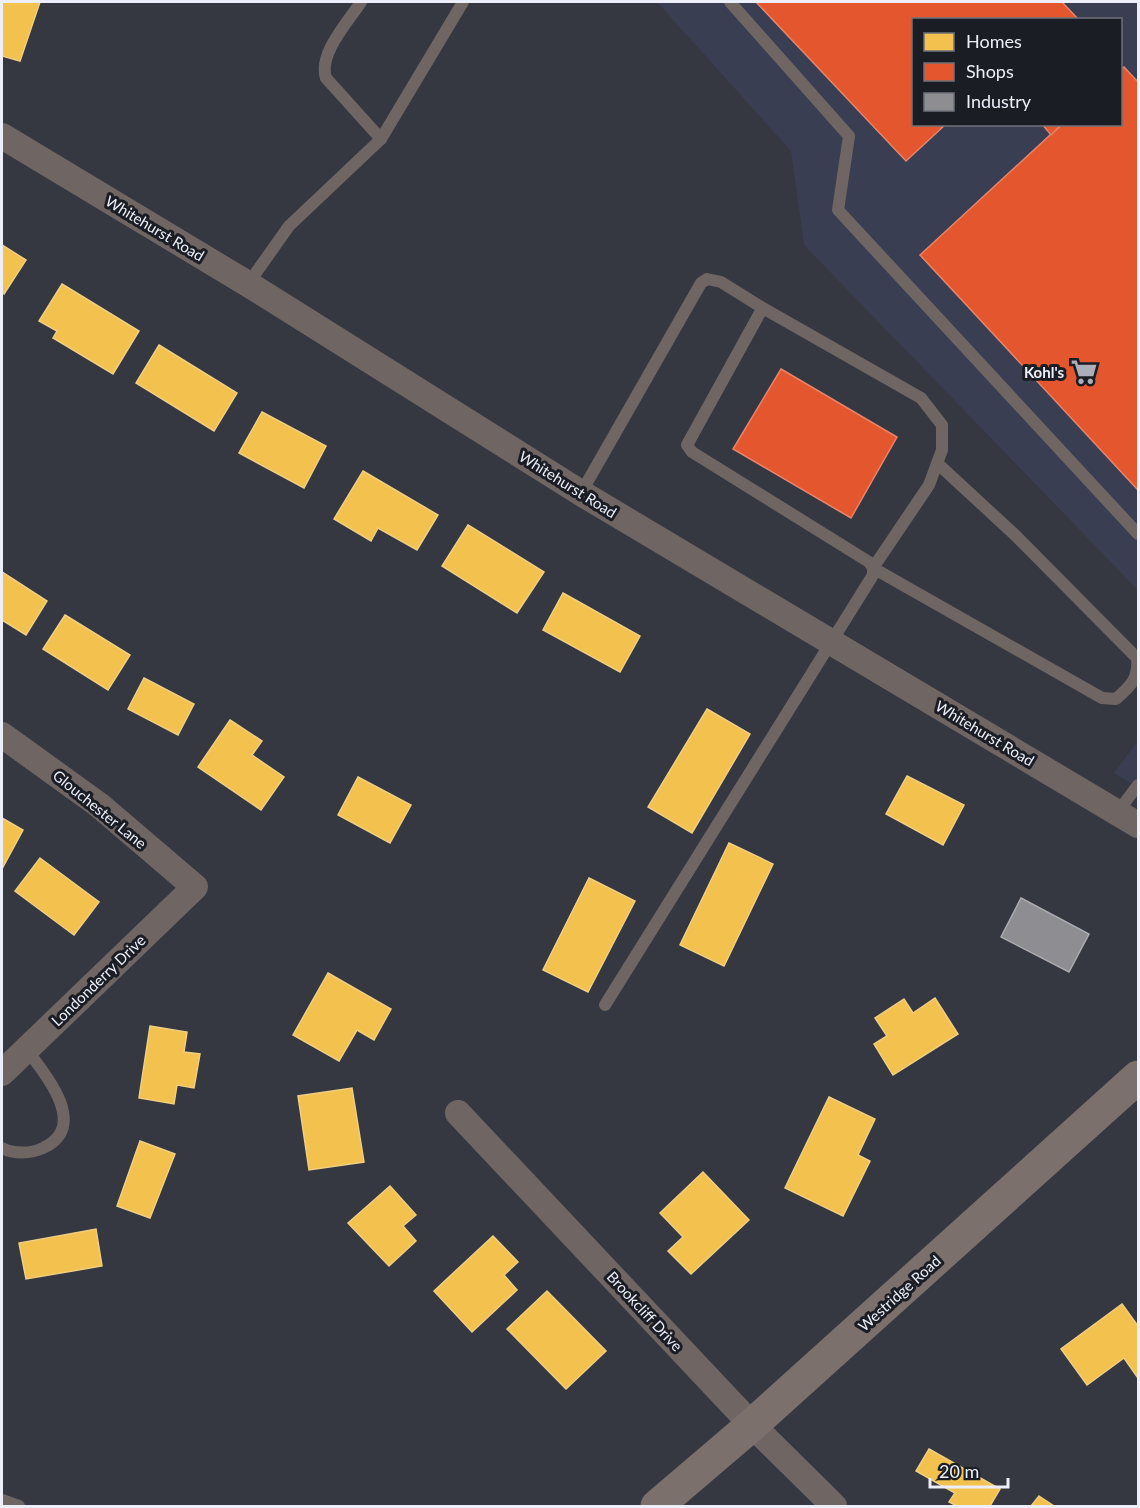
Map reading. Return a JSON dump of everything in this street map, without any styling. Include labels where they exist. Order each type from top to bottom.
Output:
[{"type":"main road","name":"Westridge Road","points":[[657,1506],[752,1425],[1138,1077]]},
{"type":"street","name":"Whitehurst Road","points":[[2,136],[248,284],[581,493],[1128,819]]},
{"type":"street","name":"Glouchester Lane","points":[[2,735],[99,805],[195,887]]},
{"type":"street","name":"Londonderry Drive","points":[[2,1073],[195,887]]},
{"type":"street","name":"Brookcliff Drive","points":[[458,1113],[752,1425],[834,1506]]},
{"type":"lane","points":[[361,2],[326,58],[323,69],[326,78],[381,139]]},
{"type":"lane","points":[[248,284],[289,226],[381,139],[463,2]]},
{"type":"lane","points":[[729,2],[849,136],[838,210],[1138,534]]},
{"type":"lane","points":[[581,493],[701,283],[707,279],[721,282],[921,398],[942,425],[942,450],[929,485],[873,568],[873,574],[604,1005]]},
{"type":"lane","points":[[761,307],[687,445],[692,452],[869,562],[873,568],[1102,698],[1116,699],[1132,685],[1138,671],[1137,658],[1015,536],[937,463]]},
{"type":"lane","points":[[1128,819],[1138,785]]},
{"type":"lane","points":[[2,1148],[18,1152],[38,1150],[55,1139],[61,1130],[62,1103],[55,1086],[26,1049]]},
{"type":"lane","points":[[2,1500],[19,1506]]},
{"type":"shaded area","points":[[657,2],[1138,2],[1138,590],[804,245],[791,151]]},
{"type":"shaded area","points":[[1138,741],[1138,788],[1114,773]]},
{"type":"building: Homes","points":[[2,2],[40,2],[20,61],[2,56]]},
{"type":"building: Homes","points":[[2,245],[26,260],[4,294],[2,292]]},
{"type":"building: Homes","points":[[62,284],[139,331],[113,374],[53,338],[57,331],[39,321]]},
{"type":"building: Homes","points":[[159,345],[237,393],[214,431],[136,383]]},
{"type":"building: Homes","points":[[262,412],[326,446],[304,488],[239,453]]},
{"type":"building: Homes","points":[[363,471],[438,515],[417,550],[378,528],[371,541],[334,519]]},
{"type":"building: Homes","points":[[468,525],[544,572],[517,613],[442,566]]},
{"type":"building: Homes","points":[[2,572],[47,601],[26,635],[2,620]]},
{"type":"building: Homes","points":[[563,593],[640,636],[620,672],[543,630]]},
{"type":"building: Homes","points":[[65,615],[130,655],[108,690],[43,649]]},
{"type":"building: Homes","points":[[144,678],[194,704],[178,735],[128,709]]},
{"type":"building: Homes","points":[[707,709],[750,734],[692,833],[648,807]]},
{"type":"building: Homes","points":[[230,720],[262,741],[252,755],[284,777],[261,810],[198,767]]},
{"type":"building: Homes","points":[[907,776],[964,805],[943,845],[886,814]]},
{"type":"building: Homes","points":[[358,777],[411,805],[390,843],[338,815]]},
{"type":"building: Homes","points":[[2,818],[23,830],[2,869]]},
{"type":"building: Homes","points":[[729,843],[773,864],[724,966],[680,945]]},
{"type":"building: Homes","points":[[40,858],[99,902],[74,935],[15,891]]},
{"type":"building: Homes","points":[[589,878],[635,901],[588,992],[543,970]]},
{"type":"building: Homes","points":[[328,973],[391,1009],[374,1040],[357,1030],[339,1061],[293,1035]]},
{"type":"building: Homes","points":[[935,998],[958,1034],[893,1075],[874,1044],[887,1036],[875,1018],[904,999],[913,1013]]},
{"type":"building: Homes","points":[[150,1026],[187,1032],[184,1052],[200,1054],[194,1088],[177,1085],[174,1104],[139,1098]]},
{"type":"building: Homes","points":[[352,1088],[364,1162],[309,1170],[298,1096]]},
{"type":"building: Homes","points":[[829,1097],[875,1119],[858,1155],[870,1161],[843,1216],[785,1188]]},
{"type":"building: Homes","points":[[140,1141],[175,1154],[150,1218],[117,1206]]},
{"type":"building: Homes","points":[[703,1172],[749,1220],[691,1274],[668,1251],[683,1237],[660,1213]]},
{"type":"building: Homes","points":[[390,1186],[416,1215],[403,1226],[416,1241],[389,1266],[348,1223]]},
{"type":"building: Homes","points":[[96,1229],[102,1266],[26,1279],[19,1243]]},
{"type":"building: Homes","points":[[493,1236],[518,1262],[504,1275],[517,1290],[472,1332],[434,1291]]},
{"type":"building: Homes","points":[[547,1291],[606,1351],[566,1389],[507,1329]]},
{"type":"building: Homes","points":[[1122,1304],[1138,1326],[1138,1378],[1124,1358],[1087,1385],[1061,1349]]},
{"type":"building: Homes","points":[[929,1449],[1000,1489],[990,1506],[957,1506],[949,1502],[955,1493],[916,1471]]},
{"type":"building: Homes","points":[[1039,1496],[1054,1506],[1031,1506]]},
{"type":"building: Shops","points":[[756,2],[1062,2],[1077,18],[912,18],[912,126],[944,126],[906,161]]},
{"type":"building: Shops","name":"Kohl's","points":[[1124,67],[1138,82],[1138,490],[920,255],[1060,126],[1122,126],[1122,68]]},
{"type":"building: Shops","points":[[1044,126],[1060,126],[1051,135]]},
{"type":"building: Shops","points":[[781,369],[897,437],[851,518],[733,449]]},
{"type":"building: Industry","points":[[1021,898],[1089,934],[1069,972],[1001,937]]},
{"type":"place","name":"Kohl's","points":[[1084,372]]}]
